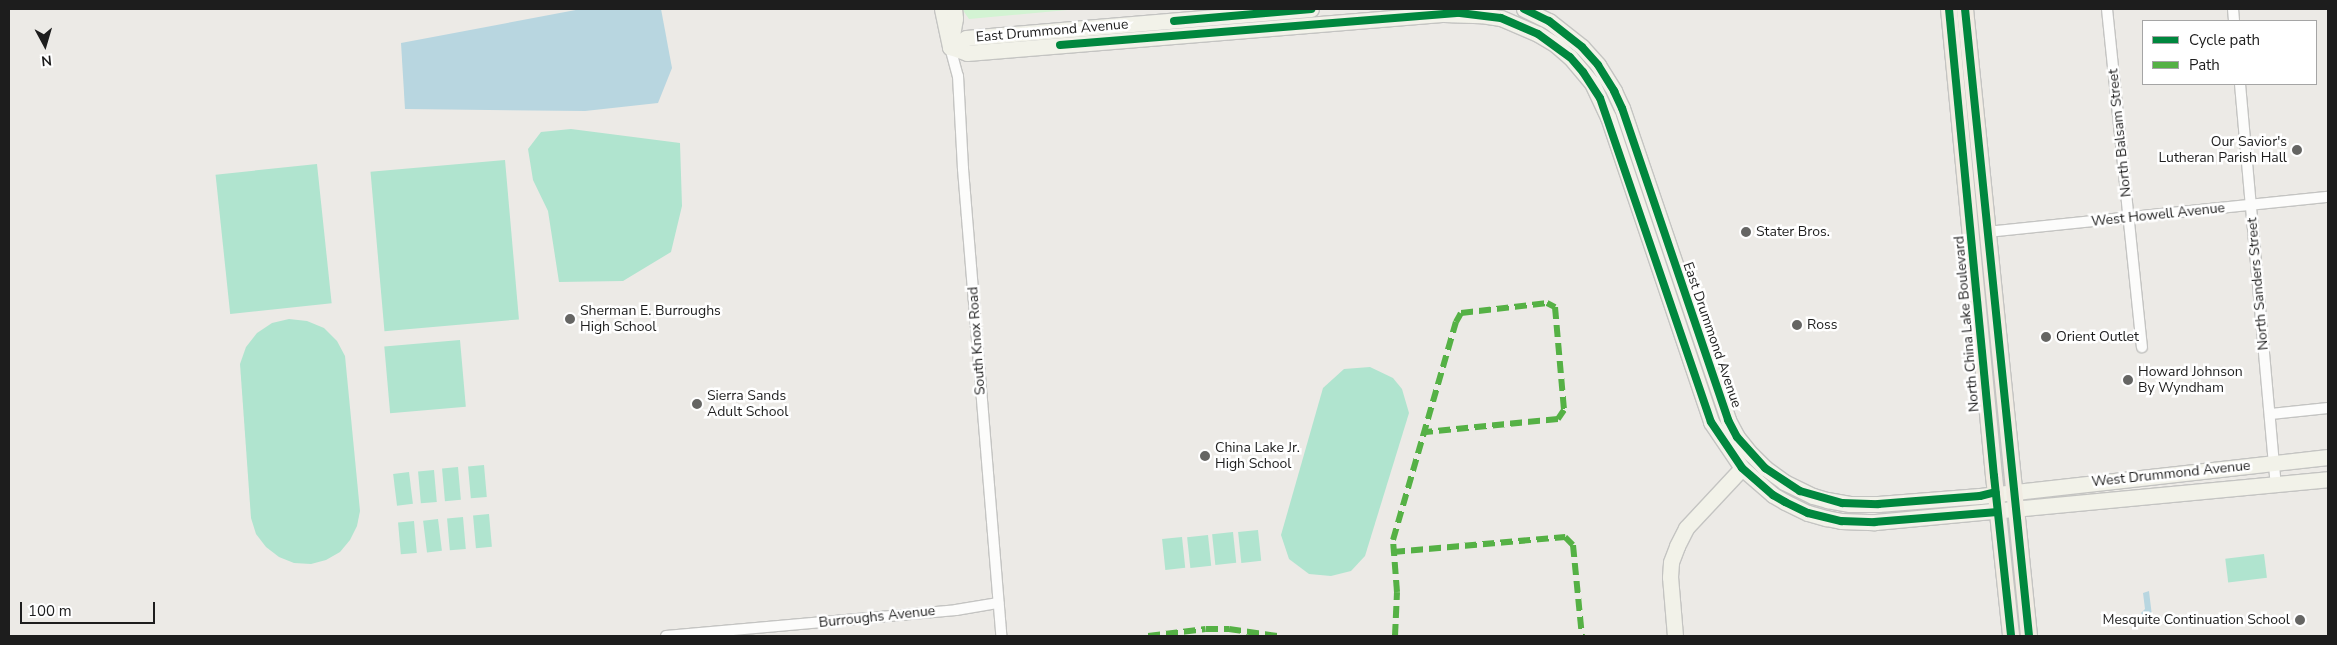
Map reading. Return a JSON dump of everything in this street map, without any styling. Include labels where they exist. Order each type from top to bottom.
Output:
[{"type":"main road","name":"North China Lake Boulevard","points":[[1949,9],[1998,512],[2012,636]]},
{"type":"main road","name":"North China Lake Boulevard","points":[[1965,9],[2029,636]]},
{"type":"street","points":[[942,9],[950,47]]},
{"type":"street","points":[[950,47],[955,18],[954,9]]},
{"type":"street","name":"East Drummond Avenue","points":[[950,47],[966,38],[1311,9]]},
{"type":"street","name":"East Drummond Avenue","points":[[1524,9],[1549,21],[1582,47],[1598,65],[1614,91],[1624,114],[1725,412],[1737,437],[1754,457],[1765,468],[1800,491],[1842,503],[1878,504],[1996,492]]},
{"type":"street","name":"North Balsam Street","points":[[2107,9],[2142,347]]},
{"type":"street","name":"East Drummond Avenue","points":[[950,47],[967,53],[1460,13],[1501,18],[1538,34],[1570,57],[1587,77],[1600,98],[1708,415],[1730,454],[1742,468],[1773,495],[1791,505],[1808,513],[1841,521],[1875,522],[1998,512]]},
{"type":"street","name":"South Knox Road","points":[[950,47],[958,76],[963,169],[1001,636]]},
{"type":"street","name":"North Sanders Street","points":[[2240,85],[2276,462],[2276,484]]},
{"type":"street","name":"West Howell Avenue","points":[[1987,232],[2328,197]]},
{"type":"street","points":[[2271,414],[2328,408]]},
{"type":"street","points":[[1675,636],[1670,577],[1671,562],[1677,546],[1686,528],[1754,457]]},
{"type":"street","name":"West Drummond Avenue","points":[[1996,492],[2328,457]]},
{"type":"street","name":"West Drummond Avenue","points":[[1998,512],[2328,479]]},
{"type":"street","name":"Burroughs Avenue","points":[[666,636],[956,610],[998,603]]},
{"type":"green space","points":[[962,9],[1078,9],[969,19]]},
{"type":"green space","points":[[571,129],[680,143],[682,206],[671,252],[623,281],[559,282],[548,211],[533,180],[528,149],[541,132]]},
{"type":"green space","points":[[505,160],[519,319],[384,331],[371,172]]},
{"type":"green space","points":[[317,164],[332,303],[230,314],[216,175]]},
{"type":"green space","points":[[289,319],[307,321],[324,328],[337,341],[345,356],[360,511],[357,526],[350,540],[340,552],[326,560],[311,564],[294,563],[279,557],[266,547],[256,534],[251,518],[240,364],[246,347],[257,333],[272,323]]},
{"type":"green space","points":[[460,340],[466,407],[390,413],[384,347]]},
{"type":"green space","points":[[1370,367],[1393,378],[1402,389],[1409,413],[1365,556],[1351,571],[1331,576],[1309,574],[1289,559],[1281,535],[1323,388],[1344,369]]},
{"type":"green space","points":[[484,465],[487,497],[471,498],[468,466]]},
{"type":"green space","points":[[458,467],[461,500],[445,501],[442,468]]},
{"type":"green space","points":[[434,470],[437,502],[421,503],[418,471]]},
{"type":"green space","points":[[409,472],[413,504],[397,506],[393,474]]},
{"type":"green space","points":[[489,514],[492,547],[476,548],[473,515]]},
{"type":"green space","points":[[463,517],[466,549],[450,550],[447,518]]},
{"type":"green space","points":[[438,519],[442,551],[427,553],[423,521]]},
{"type":"green space","points":[[414,521],[417,553],[401,554],[398,522]]},
{"type":"green space","points":[[1258,530],[1261,561],[1241,563],[1238,532]]},
{"type":"green space","points":[[1233,532],[1236,563],[1215,565],[1212,534]]},
{"type":"green space","points":[[1208,535],[1211,566],[1190,568],[1187,537]]},
{"type":"green space","points":[[1182,537],[1185,568],[1165,570],[1162,539]]},
{"type":"green space","points":[[2264,554],[2267,578],[2228,583],[2225,559]]},
{"type":"water","points":[[581,9],[661,9],[672,68],[658,103],[585,111],[405,109],[401,43]]},
{"type":"water","points":[[2149,591],[2152,616],[2144,617],[2141,613],[2145,609],[2143,593]]},
{"type":"marked path","points":[[1395,636],[1397,592],[1393,540],[1456,322],[1461,313],[1547,303],[1555,307],[1564,410],[1558,419],[1426,432]]},
{"type":"marked path","points":[[1393,552],[1565,537],[1573,545],[1582,636]]},
{"type":"marked path","points":[[1148,636],[1206,629],[1229,629],[1277,636]]},
{"type":"cycle path","points":[[1174,21],[1311,9]]},
{"type":"cycle path","points":[[1524,9],[1549,21],[1582,47],[1598,65],[1614,91],[1622,108],[1728,420],[1737,437],[1765,468],[1800,491],[1842,503],[1878,504],[1980,496],[1996,492]]},
{"type":"cycle path","points":[[1949,9],[2011,636]]},
{"type":"cycle path","points":[[1965,9],[2029,636]]},
{"type":"cycle path","points":[[1060,45],[1460,13],[1501,18],[1538,34],[1570,57],[1583,72],[1600,98],[1711,422],[1742,468],[1773,495],[1785,502],[1808,513],[1841,521],[1875,522],[1997,512]]},
{"type":"place","name":"Our Savior's Lutheran Parish Hall","points":[[2297,150]]},
{"type":"place","name":"Stater Bros.","points":[[1746,232]]},
{"type":"place","name":"Sherman E. Burroughs High School","points":[[570,319]]},
{"type":"place","name":"Ross","points":[[1797,325]]},
{"type":"place","name":"Orient Outlet","points":[[2046,337]]},
{"type":"place","name":"Howard Johnson By Wyndham","points":[[2128,380]]},
{"type":"place","name":"Sierra Sands Adult School","points":[[697,404]]},
{"type":"place","name":"China Lake Jr. High School","points":[[1205,456]]},
{"type":"place","name":"Mesquite Continuation School","points":[[2300,620]]}]
